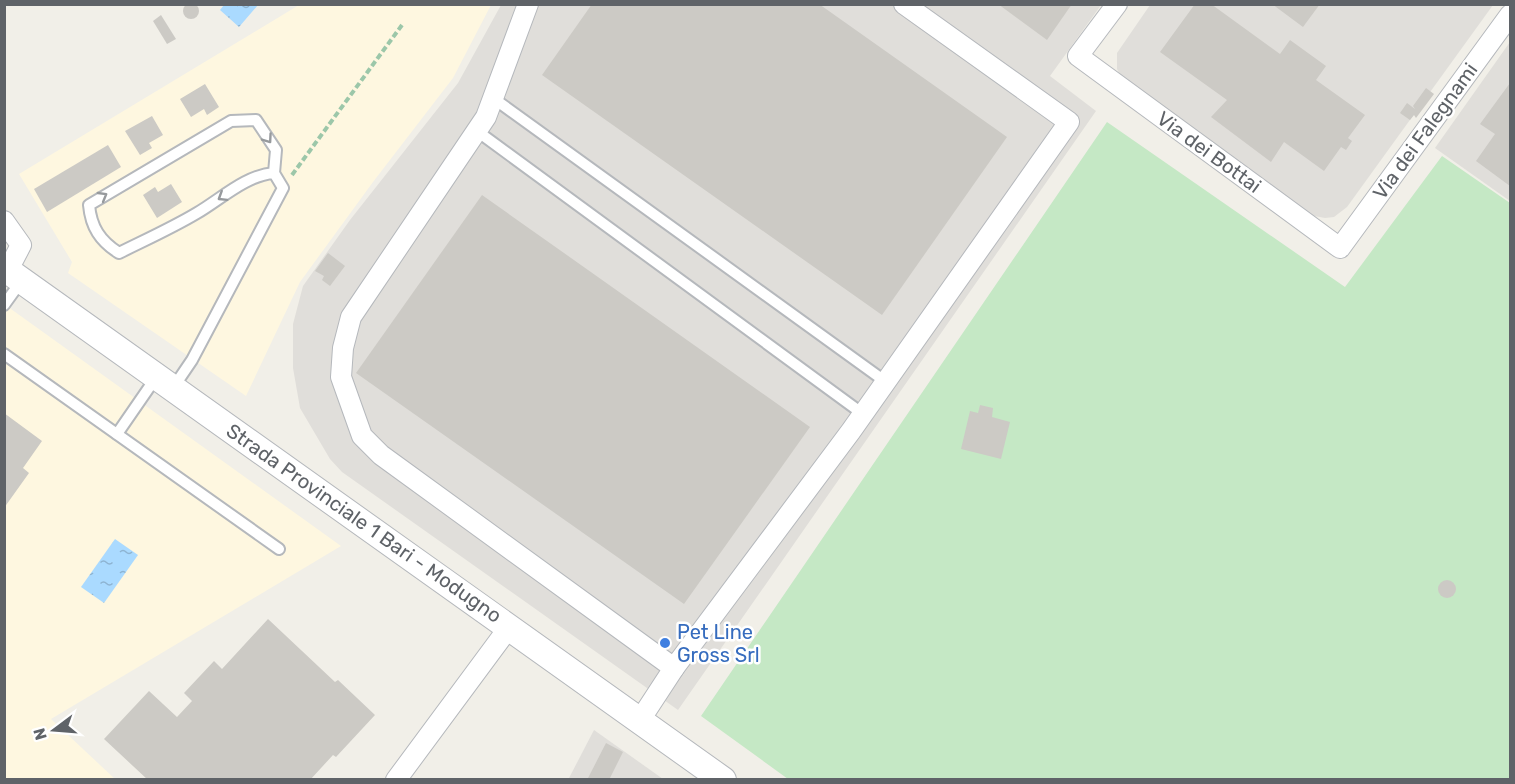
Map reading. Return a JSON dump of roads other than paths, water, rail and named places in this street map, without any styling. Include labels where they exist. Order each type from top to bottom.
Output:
[{"type":"street","points":[[528,4],[486,117],[351,316],[343,348],[341,377],[362,436],[381,455],[674,668]]},
{"type":"street","points":[[640,720],[674,668],[863,414],[1069,122],[904,4]]},
{"type":"street","name":"Via dei Bottai","points":[[1117,4],[1078,56],[1340,248]]},
{"type":"street","name":"Via dei Falegnami","points":[[1340,248],[1510,15]]},
{"type":"street","points":[[4,221],[21,245],[11,272]]},
{"type":"street","name":"Strada Provinciale 1 Bari - Modugno","points":[[11,272],[723,780]]},
{"type":"street","points":[[396,780],[510,626]]},
{"type":"lane","points":[[493,98],[885,382]]},
{"type":"lane","points":[[117,434],[165,382],[192,360],[283,188],[274,173],[276,150],[255,120],[231,121],[89,205],[91,222],[105,244],[119,254],[197,213],[245,183],[274,173]]},
{"type":"lane","points":[[477,131],[863,414]]},
{"type":"lane","points":[[4,305],[11,272]]},
{"type":"lane","points":[[4,354],[279,549]]},
{"type":"water","points":[[224,5],[258,5],[239,27],[220,10]]},
{"type":"water","points":[[115,539],[138,555],[104,603],[81,587]]},
{"type":"place","name":"Pet Line Gross Srl","points":[[665,643]]}]
